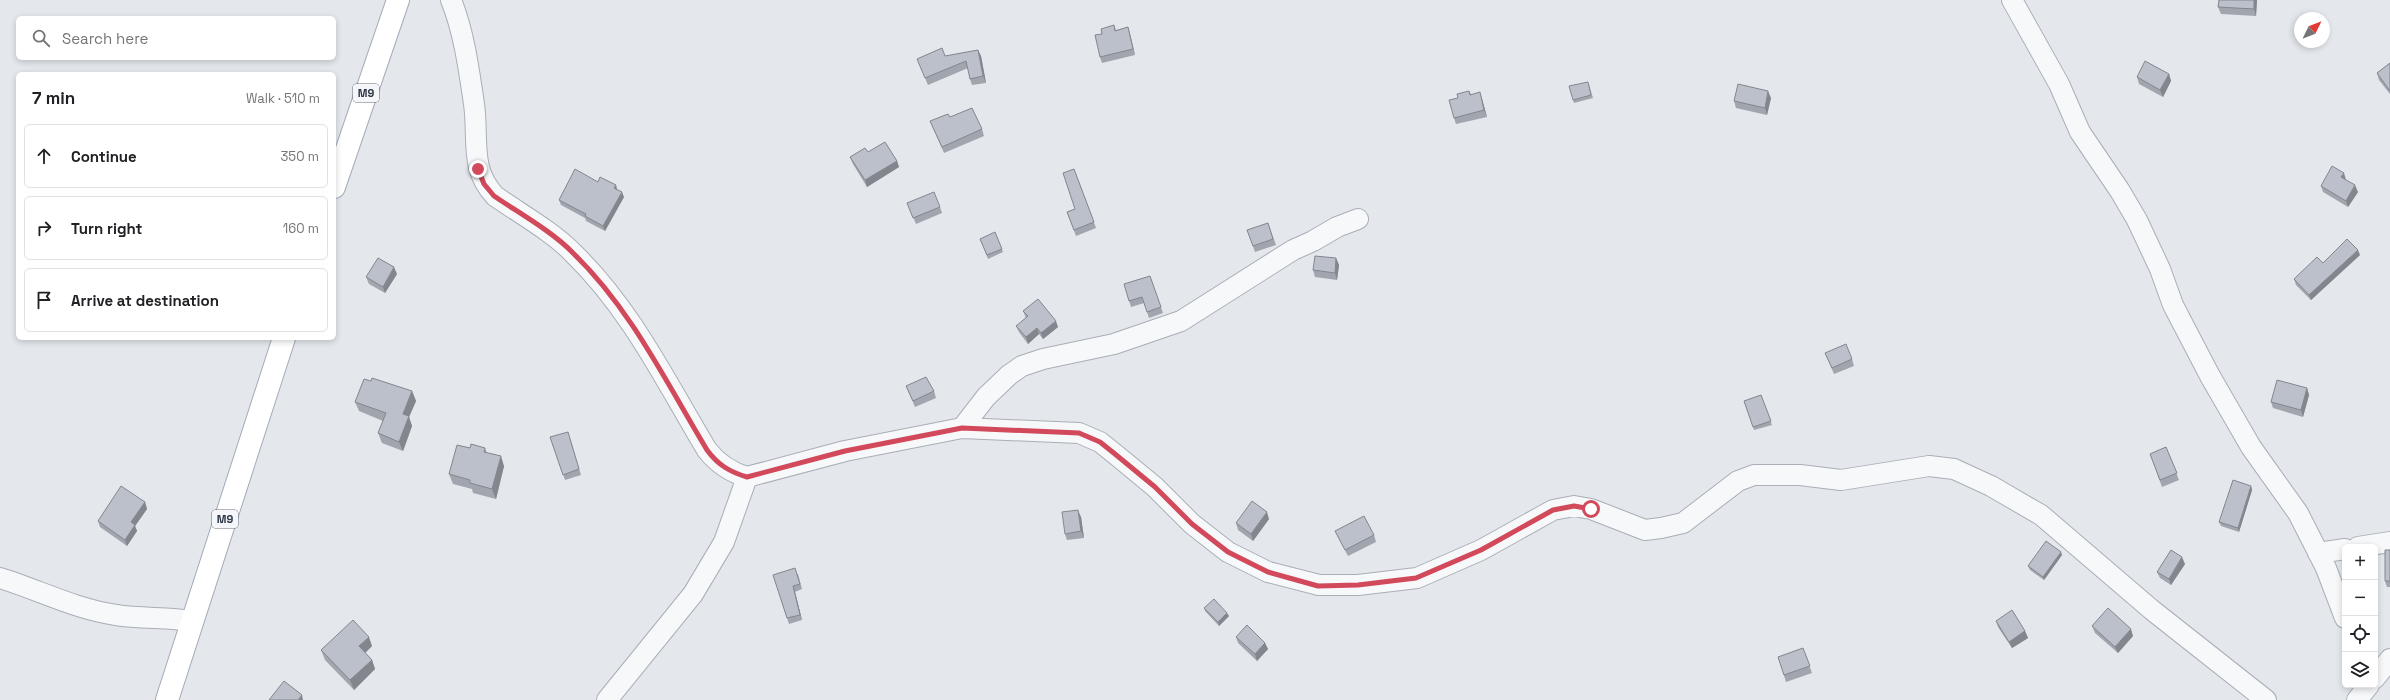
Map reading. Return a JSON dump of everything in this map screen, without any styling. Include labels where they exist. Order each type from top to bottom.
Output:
[{"type":"main road","name":"M9","points":[[336,181],[398,0]]},
{"type":"main road","name":"M9","points":[[167,700],[283,340]]},
{"type":"street","points":[[451,0],[458,17],[473,98],[478,169],[484,184],[494,196],[573,252],[606,288],[642,339],[707,450],[716,461],[731,472],[747,477],[845,451],[962,428],[1079,433],[1100,442],[1155,487],[1192,524],[1228,552],[1268,572],[1318,586],[1358,585],[1416,578],[1481,550],[1553,510],[1574,506],[1591,509],[1645,530],[1683,523],[1738,482],[1754,475],[1800,475],[1841,480],[1929,466],[1954,469],[1991,486],[2041,515],[2152,610],[2266,700]]},
{"type":"street","points":[[2012,0],[2059,84],[2080,132],[2120,191],[2137,220],[2160,269],[2173,305],[2210,376],[2250,447],[2298,513],[2318,553],[2343,609],[2345,616]]},
{"type":"street","points":[[962,428],[986,397],[1009,375],[1022,366],[1043,359],[1114,344],[1180,321],[1292,250],[1337,227],[1358,219]]},
{"type":"street","points":[[607,700],[693,594],[724,542],[747,477]]},
{"type":"street","points":[[2377,544],[2390,542]]},
{"type":"street","points":[[2318,553],[2342,549]]},
{"type":"street","points":[[0,578],[83,608],[116,615],[172,618],[192,621]]},
{"type":"street","points":[[2378,674],[2390,659]]},
{"type":"street","points":[[2348,700],[2349,688]]},
{"type":"street","points":[[2357,700],[2367,688]]},
{"type":"building","points":[[2219,0],[2254,0],[2254,9],[2218,7]]},
{"type":"building","points":[[1114,25],[1115,31],[1128,27],[1133,49],[1100,57],[1095,35],[1102,34],[1101,29]]},
{"type":"building","points":[[942,48],[945,56],[978,50],[983,76],[970,79],[966,61],[925,78],[917,59]]},
{"type":"building","points":[[2145,61],[2169,74],[2160,90],[2137,77]]},
{"type":"building","points":[[2390,63],[2390,91],[2377,73]]},
{"type":"building","points":[[1588,82],[1591,95],[1573,100],[1569,86]]},
{"type":"building","points":[[1738,84],[1768,91],[1765,108],[1734,101]]},
{"type":"building","points":[[1469,91],[1470,95],[1480,92],[1484,110],[1454,118],[1449,100],[1458,98],[1457,94]]},
{"type":"building","points":[[972,108],[982,129],[942,147],[930,121],[948,114],[950,117]]},
{"type":"building","points":[[885,142],[897,161],[865,180],[850,157],[865,148],[868,152]]},
{"type":"building","points":[[2332,166],[2344,173],[2341,177],[2355,185],[2346,201],[2321,186]]},
{"type":"building","points":[[575,169],[598,182],[600,177],[616,185],[614,188],[622,192],[603,226],[585,216],[586,214],[559,200]]},
{"type":"building","points":[[1074,169],[1094,222],[1074,230],[1067,212],[1075,209],[1063,173]]},
{"type":"building","points":[[934,192],[940,207],[913,218],[907,203]]},
{"type":"building","points":[[1268,223],[1273,239],[1253,246],[1247,230]]},
{"type":"building","points":[[995,232],[1002,249],[987,255],[980,239]]},
{"type":"building","points":[[2347,239],[2358,250],[2309,295],[2294,279],[2317,257],[2323,263]]},
{"type":"building","points":[[1315,256],[1336,258],[1335,273],[1313,270]]},
{"type":"building","points":[[378,258],[394,267],[383,287],[366,277]]},
{"type":"building","points":[[1150,276],[1161,307],[1147,312],[1142,297],[1129,301],[1124,284]]},
{"type":"building","points":[[1038,299],[1056,321],[1041,333],[1037,328],[1026,337],[1016,326],[1028,316],[1023,311]]},
{"type":"building","points":[[1846,344],[1852,359],[1832,368],[1825,353]]},
{"type":"building","points":[[926,377],[934,391],[913,401],[906,386]]},
{"type":"building","points":[[372,378],[412,391],[403,414],[409,416],[399,442],[378,433],[386,413],[355,402],[364,379],[371,381]]},
{"type":"building","points":[[2277,380],[2307,388],[2301,410],[2271,402]]},
{"type":"building","points":[[1761,395],[1771,421],[1753,427],[1744,401]]},
{"type":"building","points":[[568,432],[579,469],[563,475],[550,437]]},
{"type":"building","points":[[471,444],[485,448],[484,452],[501,456],[492,489],[470,483],[470,480],[449,474],[457,445],[470,448]]},
{"type":"building","points":[[2166,447],[2177,473],[2160,480],[2150,454]]},
{"type":"building","points":[[2233,480],[2251,486],[2238,528],[2219,522]]},
{"type":"building","points":[[121,486],[145,502],[131,522],[135,525],[125,540],[98,521]]},
{"type":"building","points":[[1252,501],[1267,512],[1251,534],[1236,523]]},
{"type":"building","points":[[1078,510],[1081,531],[1065,534],[1062,512]]},
{"type":"building","points":[[1364,516],[1374,535],[1345,550],[1335,531]]},
{"type":"building","points":[[2046,541],[2061,552],[2043,577],[2028,566]]},
{"type":"building","points":[[2171,550],[2182,557],[2169,579],[2157,572]]},
{"type":"building","points":[[2385,550],[2390,550],[2390,581],[2385,581]]},
{"type":"building","points":[[795,568],[800,584],[793,586],[800,615],[787,618],[773,575]]},
{"type":"building","points":[[1214,599],[1227,613],[1218,622],[1204,608]]},
{"type":"building","points":[[2108,608],[2131,629],[2115,647],[2092,626]]},
{"type":"building","points":[[2012,610],[2025,631],[2009,642],[1996,621]]},
{"type":"building","points":[[353,620],[369,637],[359,646],[372,660],[350,680],[321,650]]},
{"type":"building","points":[[1247,625],[1265,643],[1255,654],[1236,637]]},
{"type":"building","points":[[1803,648],[1810,666],[1784,675],[1778,657]]},
{"type":"building","points":[[284,681],[302,695],[298,700],[269,700]]},
{"type":"route","points":[[478,169],[484,184],[494,196],[573,252],[610,294],[642,339],[707,450],[716,461],[731,472],[747,477],[845,451],[962,428],[1079,433],[1100,442],[1155,487],[1192,524],[1228,552],[1268,572],[1318,586],[1358,585],[1416,578],[1481,550],[1553,510],[1574,506],[1591,509]]}]
